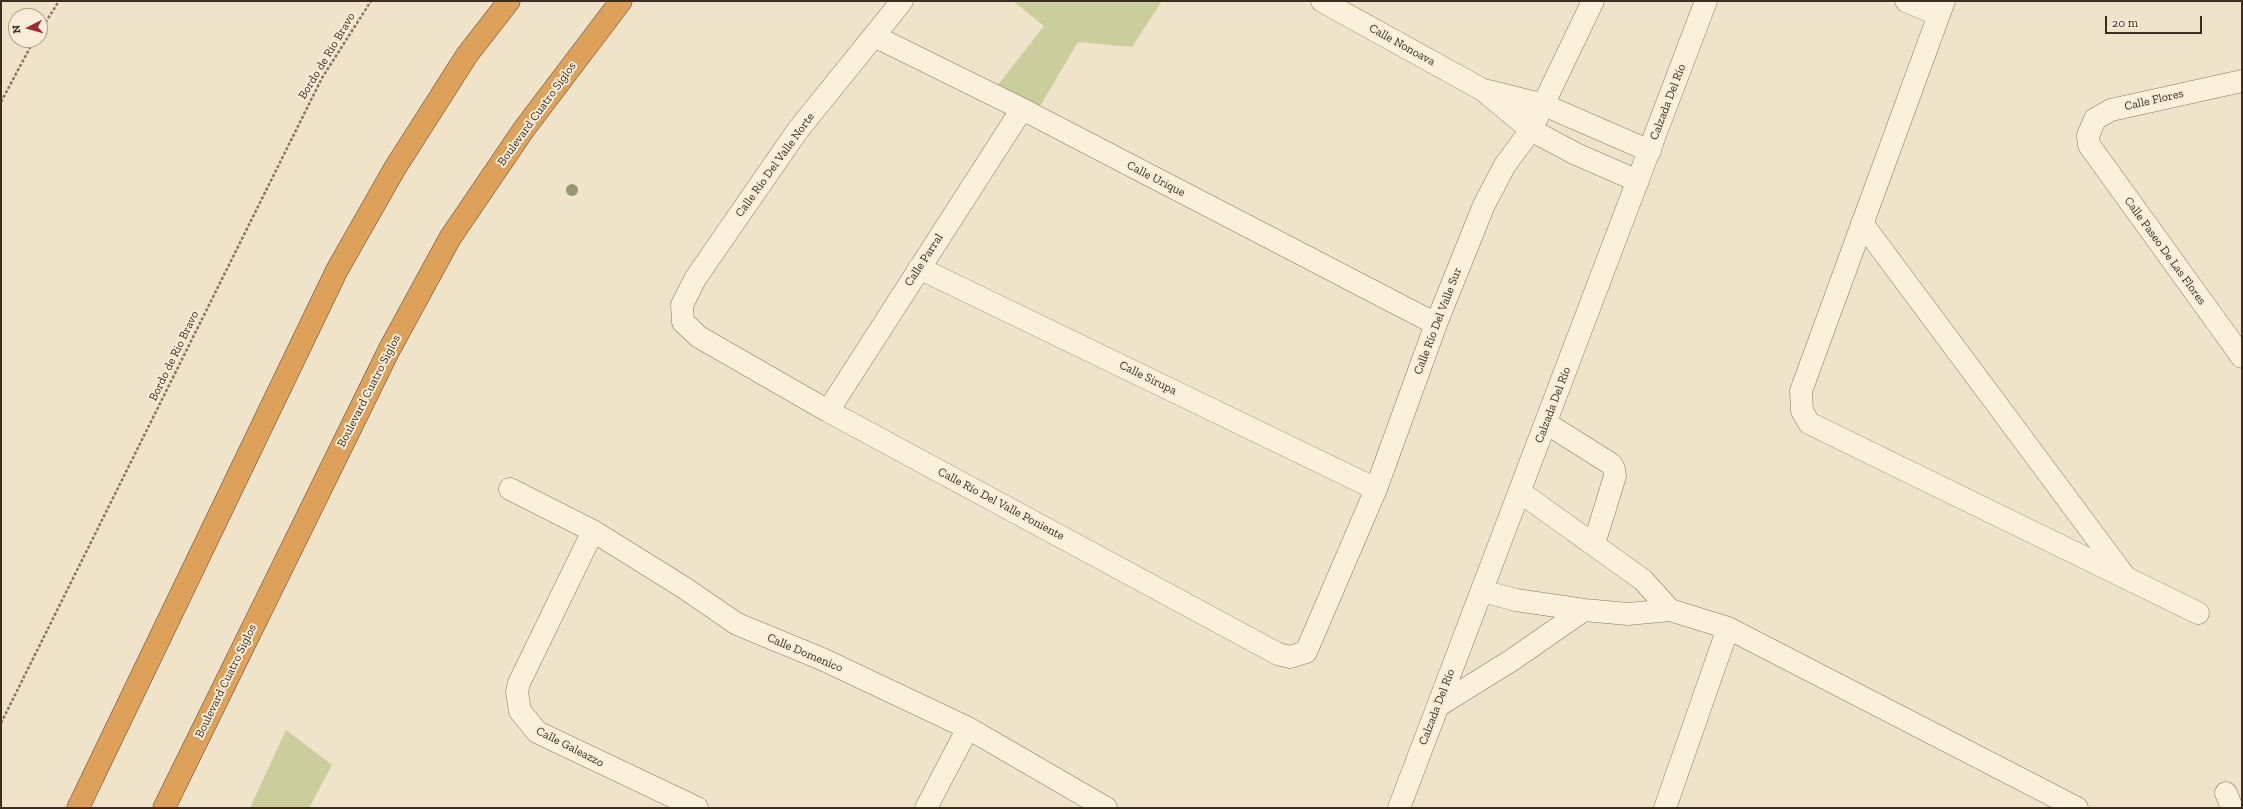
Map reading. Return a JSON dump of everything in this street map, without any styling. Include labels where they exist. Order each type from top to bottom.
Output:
[{"type":"highway","points":[[78,808],[337,270],[395,168],[467,55],[509,1]]},
{"type":"highway","name":"Boulevard Cuatro Siglos","points":[[164,808],[389,350],[450,238],[524,129],[621,1]]},
{"type":"street","name":"Calle Río Del Valle Norte","points":[[699,337],[683,322],[681,313],[682,305],[695,278],[798,130],[902,1]]},
{"type":"street","name":"Calle Nonoava","points":[[1322,1],[1482,90],[1531,130],[1576,154],[1638,181]]},
{"type":"street","name":"Calle Río Del Valle Sur","points":[[1306,652],[1376,489],[1436,324],[1484,205],[1505,165],[1531,130],[1593,1]]},
{"type":"street","name":"Calzada Del Río","points":[[1399,808],[1706,1]]},
{"type":"street","points":[[1906,1],[1942,8],[1801,391],[1802,411],[1810,423],[2128,581],[2198,614]]},
{"type":"street","name":"Calle Urique","points":[[874,36],[1022,109],[1436,324]]},
{"type":"street","name":"Calle Flores","points":[[2089,145],[2088,136],[2092,123],[2099,115],[2111,110],[2242,81]]},
{"type":"street","name":"Calle Nonoava","points":[[1482,90],[1544,105],[1650,151]]},
{"type":"street","name":"Calle Parral","points":[[828,411],[1022,109]]},
{"type":"street","name":"Calle Paseo De Las Flores","points":[[2089,145],[2242,357]]},
{"type":"street","points":[[1862,223],[2128,581]]},
{"type":"street","name":"Calle Sirupa","points":[[919,268],[1376,489]]},
{"type":"street","name":"Calle Río Del Valle Poniente","points":[[699,337],[828,411],[1278,654],[1290,656],[1306,652]]},
{"type":"street","points":[[1546,423],[1611,464],[1614,470],[1615,476],[1594,544]]},
{"type":"street","name":"Calle Domenico","points":[[510,490],[592,531],[683,587],[737,624],[822,659],[968,728],[1106,808]]},
{"type":"street","points":[[1520,492],[1643,580],[1670,610]]},
{"type":"street","name":"Calle Galeazzo","points":[[592,531],[520,683],[517,692],[520,711],[537,732],[696,808]]},
{"type":"street","points":[[1482,591],[1516,600],[1584,610],[1628,614],[1670,610],[1728,628],[2077,808]]},
{"type":"street","points":[[1438,706],[1512,660],[1584,610]]},
{"type":"street","points":[[1665,808],[1728,628]]},
{"type":"street","points":[[926,808],[968,728]]},
{"type":"path","points":[[48,18],[59,1]]},
{"type":"path","name":"Bordo de Rio Bravo","points":[[1,723],[322,78],[371,1]]},
{"type":"path","points":[[1,102],[30,48]]},
{"type":"green space","points":[[1013,1],[1162,1],[1132,47],[1078,42],[1040,106],[998,85],[1044,26]]},
{"type":"green space","points":[[286,730],[332,765],[309,808],[250,808]]}]
